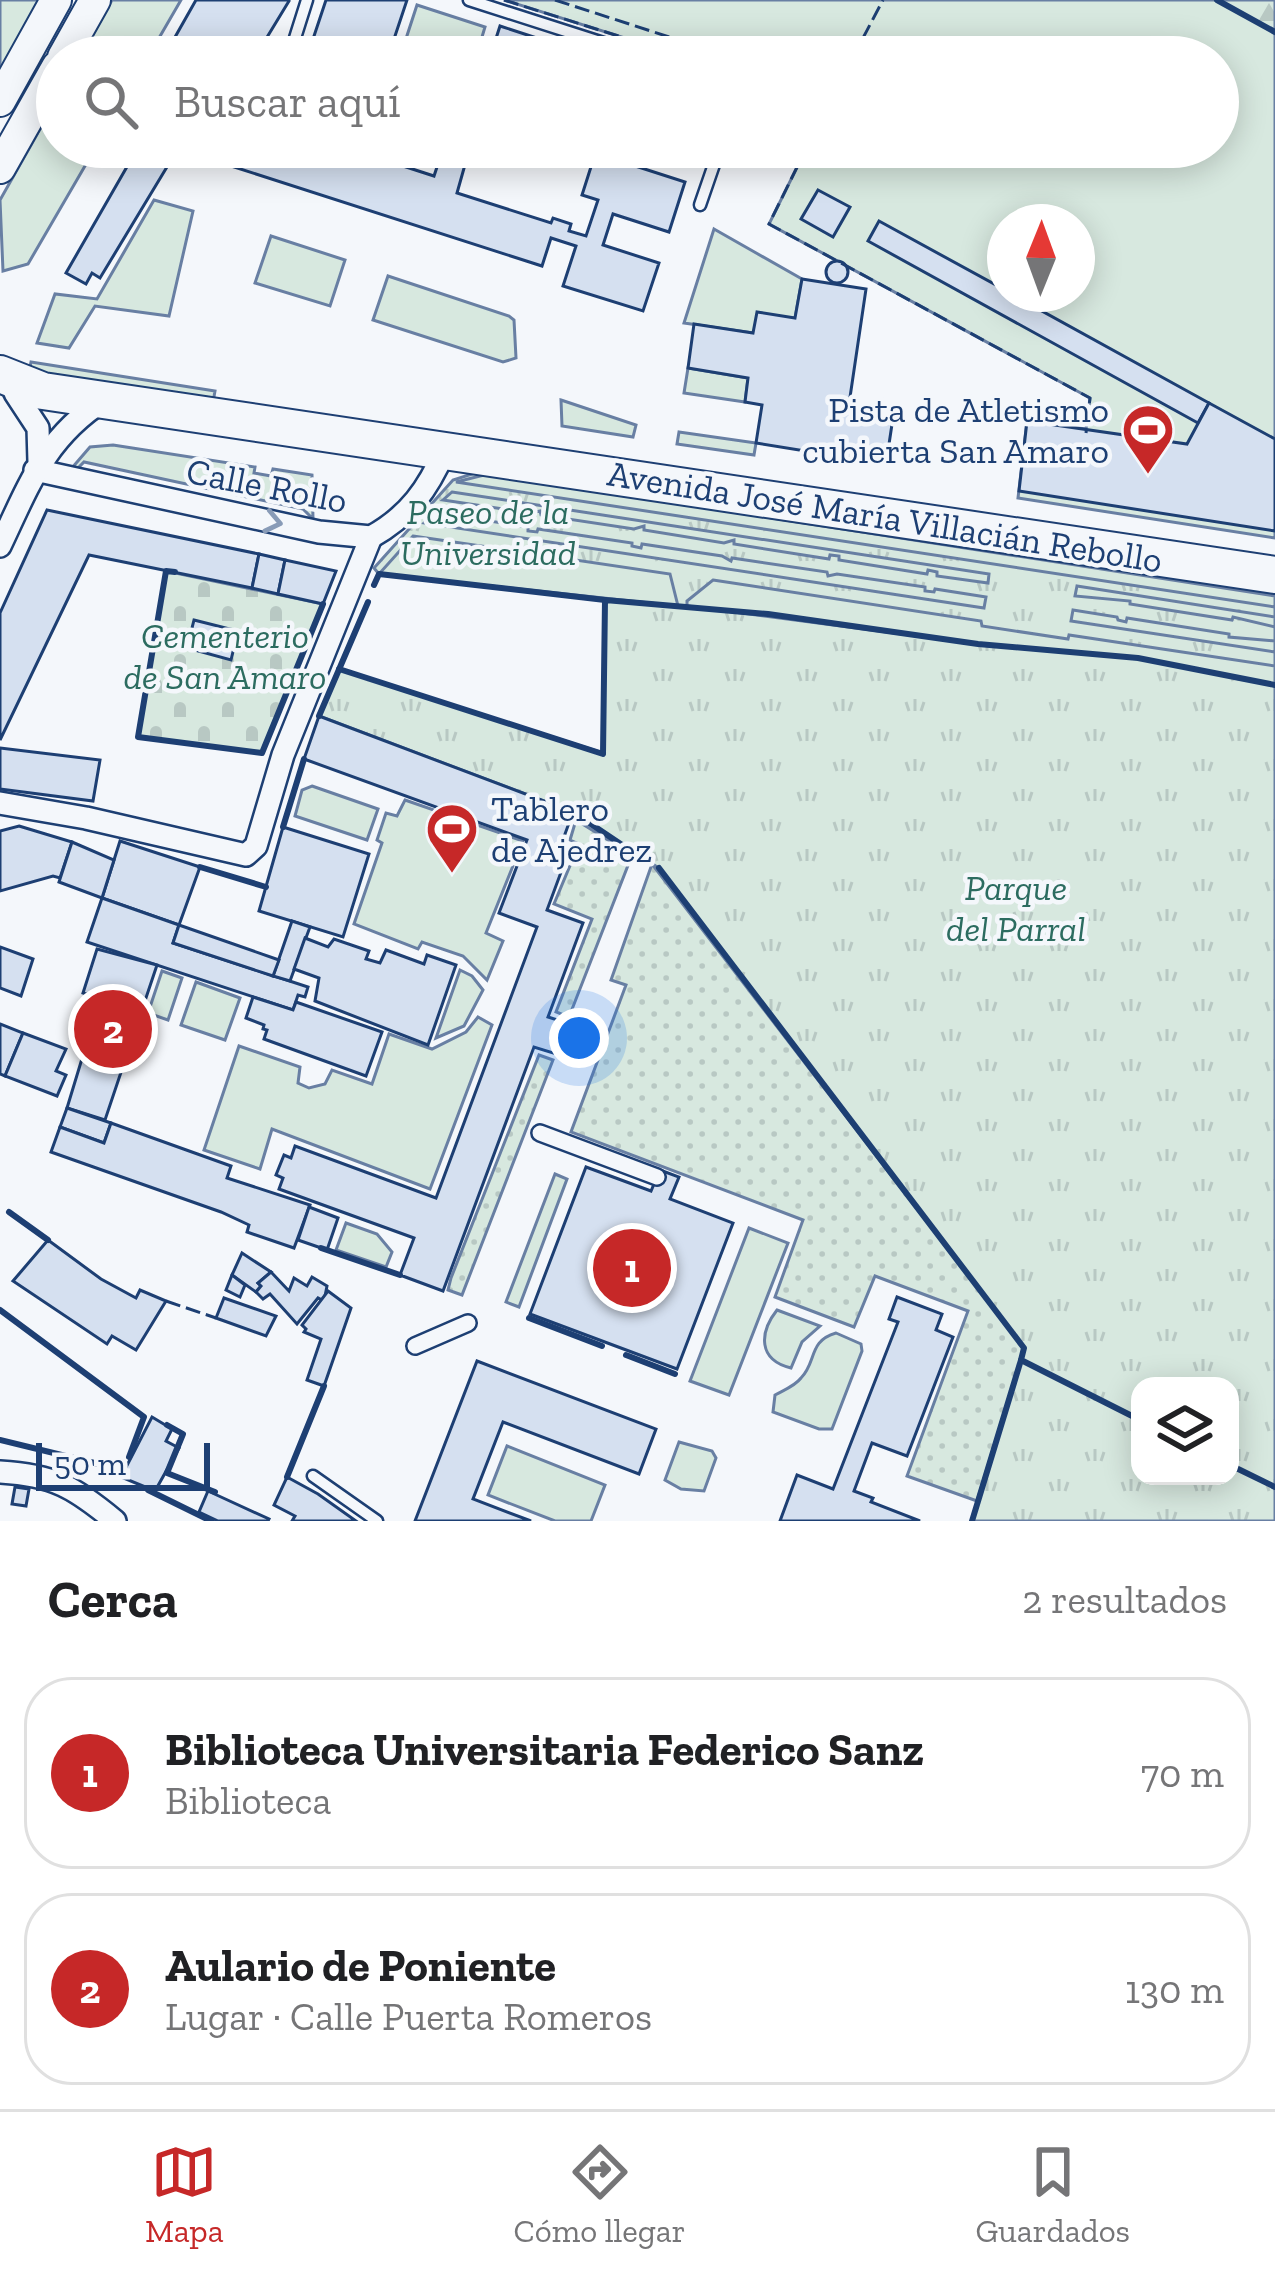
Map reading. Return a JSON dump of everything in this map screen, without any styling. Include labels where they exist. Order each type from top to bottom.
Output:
[{"type":"highway","name":"Avenida José María Villacián Rebollo","points":[[15,388],[1275,575]]},
{"type":"main road","points":[[36,36],[56,0]]},
{"type":"main road","points":[[75,36],[95,0]]},
{"type":"main road","points":[[0,101],[36,36]]},
{"type":"main road","points":[[0,168],[36,105]]},
{"type":"street","points":[[15,388],[38,428],[37,466]]},
{"type":"street","points":[[0,546],[37,466],[75,419],[105,400]]},
{"type":"street","name":"Calle Rollo","points":[[37,466],[319,532],[371,537],[422,496],[445,450]]},
{"type":"street","points":[[0,803],[246,855],[256,845],[283,755],[371,537]]},
{"type":"street","points":[[540,1133],[657,1177]]},
{"type":"street","points":[[415,1346],[468,1323]]},
{"type":"street","points":[[0,1472],[49,1477],[72,1486],[115,1521]]},
{"type":"lane","points":[[296,36],[307,0]]},
{"type":"lane","points":[[469,0],[581,36]]},
{"type":"lane","points":[[700,205],[713,168]]},
{"type":"lane","points":[[313,1476],[377,1521]]},
{"type":"green space","points":[[0,0],[41,0],[0,73]]},
{"type":"green space","points":[[112,0],[181,0],[160,36],[92,36]]},
{"type":"green space","points":[[504,0],[1217,0],[1275,32],[1275,538],[1018,498],[1027,421],[1086,429],[1090,398],[769,224],[797,168],[1239,168],[1239,36],[618,36]]},
{"type":"green space","points":[[1217,0],[1275,0],[1275,32]]},
{"type":"green space","points":[[417,5],[485,27],[482,36],[407,36]]},
{"type":"green space","points":[[36,136],[36,168],[84,168],[28,264],[3,271],[0,200]]},
{"type":"green space","points":[[154,200],[193,211],[169,316],[95,306],[69,348],[37,343],[55,294],[97,299]]},
{"type":"green space","points":[[714,229],[802,279],[795,318],[753,333],[684,323]]},
{"type":"green space","points":[[271,236],[345,260],[330,306],[255,283]]},
{"type":"green space","points":[[388,276],[509,316],[514,320],[516,358],[503,362],[373,320]]},
{"type":"green space","points":[[31,362],[215,391],[213,402],[29,372]]},
{"type":"green space","points":[[688,368],[748,378],[745,402],[684,393]]},
{"type":"green space","points":[[561,400],[636,425],[633,437],[562,426]]},
{"type":"green space","points":[[679,432],[756,443],[754,455],[677,444]]},
{"type":"green space","points":[[113,445],[255,467],[254,473],[271,476],[273,469],[312,475],[313,519],[303,509],[84,462],[71,469],[90,447]]},
{"type":"green space","name":"Parque del Parral","points":[[475,473],[1275,597],[1275,1521],[972,1521],[1024,1348],[659,868],[573,812],[319,716],[339,669],[603,753],[605,600],[379,574],[374,568],[453,480]]},
{"type":"green space","points":[[488,474],[1275,596],[1275,607],[456,482]]},
{"type":"green space","points":[[452,492],[989,574],[988,583],[937,576],[928,570],[927,574],[839,560],[839,556],[829,559],[734,544],[734,540],[724,543],[644,530],[644,526],[634,529],[541,515],[540,511],[443,500]]},
{"type":"green space","name":"Paseo de la Universidad","points":[[433,512],[528,527],[528,531],[986,597],[984,608],[424,523]]},
{"type":"green space","points":[[413,536],[670,574],[678,606],[379,574]]},
{"type":"green space","name":"Cementerio de San Amaro","points":[[166,571],[323,604],[262,753],[138,737]]},
{"type":"green space","points":[[713,580],[981,621],[982,626],[1275,666],[1275,685],[1138,658],[978,644],[687,606]]},
{"type":"green space","points":[[1077,586],[1275,617],[1275,627],[1075,596]]},
{"type":"green space","points":[[1073,610],[1126,622],[1127,618],[1275,641],[1275,652],[1071,621]]},
{"type":"green space","points":[[312,786],[378,809],[367,840],[295,816],[302,790]]},
{"type":"green space","points":[[405,800],[523,841],[486,933],[503,941],[487,980],[463,956],[422,942],[418,949],[354,924],[382,843],[377,840],[386,813],[397,816]]},
{"type":"green space","points":[[576,820],[632,855],[569,1017],[556,1012],[592,919],[554,904],[579,844],[570,840]]},
{"type":"green space","points":[[652,864],[1024,1348],[977,1501],[907,1476],[968,1311],[875,1276],[854,1327],[775,1297],[803,1220],[571,1132],[626,985],[611,980]]},
{"type":"green space","points":[[460,970],[483,990],[464,1026],[436,1038]]},
{"type":"green space","points":[[162,971],[182,978],[168,1020],[148,1013]]},
{"type":"green space","points":[[196,982],[240,998],[225,1040],[181,1025]]},
{"type":"green space","points":[[478,1017],[492,1025],[430,1189],[272,1129],[260,1169],[204,1150],[239,1046],[300,1067],[298,1083],[309,1088],[325,1084],[332,1070],[372,1084],[389,1034],[432,1049],[466,1032]]},
{"type":"green space","points":[[539,1055],[553,1060],[462,1295],[448,1290],[451,1278]]},
{"type":"green space","points":[[555,1174],[567,1179],[519,1307],[506,1302]]},
{"type":"green space","points":[[346,1223],[377,1234],[392,1252],[386,1267],[336,1250]]},
{"type":"green space","points":[[749,1228],[788,1243],[729,1395],[690,1381]]},
{"type":"green space","points":[[777,1310],[820,1326],[802,1342],[791,1368],[772,1359],[765,1345],[767,1328]]},
{"type":"green space","points":[[836,1333],[861,1344],[862,1351],[832,1429],[773,1412],[775,1395],[799,1381],[821,1341]]},
{"type":"green space","points":[[679,1442],[712,1451],[716,1458],[704,1491],[681,1489],[665,1480]]},
{"type":"green space","points":[[507,1446],[605,1485],[591,1521],[555,1521],[488,1495]]},
{"type":"building","points":[[196,0],[289,1],[268,36],[176,36]]},
{"type":"building","points":[[326,0],[407,0],[395,36],[314,36]]},
{"type":"building","points":[[500,26],[531,36],[497,36]]},
{"type":"building","points":[[126,168],[166,168],[100,278],[92,273],[86,284],[66,273]]},
{"type":"building","points":[[237,168],[409,168],[434,176],[437,168],[464,168],[457,193],[551,223],[553,218],[571,224],[569,231],[586,236],[598,200],[582,195],[591,168],[641,168],[685,182],[669,232],[613,214],[603,245],[659,263],[643,311],[563,286],[576,246],[551,238],[542,266]]},
{"type":"building","points":[[818,190],[850,207],[833,237],[801,219]]},
{"type":"building","points":[[879,221],[987,280],[987,307],[868,241]]},
{"type":"building","points":[[837,261],[848,272],[837,283],[826,272]]},
{"type":"building","points":[[802,279],[866,289],[849,404],[894,411],[886,464],[756,443],[762,405],[745,402],[748,378],[688,368],[694,324],[753,333],[757,312],[795,318]]},
{"type":"building","points":[[997,312],[1044,312],[1209,403],[1198,423]]},
{"type":"building","name":"Pista de Atletismo cubierta San Amaro","points":[[1209,403],[1275,439],[1275,531],[1019,491],[1027,421],[1187,444]]},
{"type":"building","points":[[47,510],[259,554],[252,588],[89,555],[0,740],[0,613]]},
{"type":"building","points":[[259,554],[285,560],[278,594],[252,588]]},
{"type":"building","points":[[285,560],[336,571],[323,604],[278,594]]},
{"type":"building","points":[[194,620],[238,631],[231,660],[187,648]]},
{"type":"building","points":[[319,716],[573,812],[561,845],[570,848],[547,910],[583,923],[548,1017],[564,1022],[553,1053],[534,1047],[443,1291],[400,1275],[414,1238],[279,1189],[283,1178],[276,1175],[284,1155],[291,1158],[295,1146],[436,1198],[537,927],[499,913],[527,840],[304,759]]},
{"type":"building","points":[[0,748],[100,760],[93,801],[0,789]]},
{"type":"building","points":[[19,826],[72,842],[60,878],[0,891],[0,831]]},
{"type":"building","points":[[283,827],[369,854],[343,937],[259,911]]},
{"type":"building","points":[[120,841],[200,867],[179,925],[102,898]]},
{"type":"building","points":[[72,842],[114,860],[102,898],[59,882]]},
{"type":"building","points":[[102,898],[179,925],[173,943],[308,987],[305,997],[298,995],[293,1010],[87,942]]},
{"type":"building","points":[[292,921],[310,927],[290,981],[273,976]]},
{"type":"building","points":[[179,925],[279,960],[273,976],[173,943]]},
{"type":"building","points":[[305,938],[328,947],[334,939],[369,951],[366,959],[380,963],[386,950],[424,964],[427,955],[456,965],[428,1045],[315,1001],[319,978],[294,969]]},
{"type":"building","points":[[0,947],[33,959],[21,996],[0,988]]},
{"type":"building","points":[[97,949],[157,965],[105,1120],[67,1108],[98,1006],[105,1000],[83,993]]},
{"type":"building","points":[[253,997],[293,1010],[296,1002],[382,1032],[366,1076],[264,1039],[264,1025],[246,1018]]},
{"type":"building","points":[[0,1024],[23,1033],[5,1076],[0,1074]]},
{"type":"building","points":[[23,1033],[66,1049],[56,1071],[66,1075],[57,1096],[5,1076]]},
{"type":"building","points":[[67,1108],[111,1123],[104,1143],[60,1127]]},
{"type":"building","points":[[111,1123],[231,1166],[227,1178],[310,1205],[294,1248],[247,1232],[249,1225],[221,1212],[51,1152],[60,1127],[104,1143]]},
{"type":"building","points":[[586,1167],[651,1191],[660,1170],[679,1177],[670,1199],[733,1223],[677,1369],[530,1314]]},
{"type":"building","points":[[309,1207],[338,1218],[327,1250],[298,1240]]},
{"type":"building","points":[[48,1240],[136,1298],[140,1290],[166,1301],[136,1350],[112,1336],[107,1344],[13,1281]]},
{"type":"building","points":[[242,1253],[271,1272],[258,1283],[256,1292],[232,1275]]},
{"type":"building","points":[[271,1272],[289,1291],[294,1278],[307,1286],[312,1277],[327,1286],[324,1301],[318,1298],[297,1324],[270,1294],[263,1299],[256,1292],[258,1283]]},
{"type":"building","points":[[232,1275],[245,1285],[240,1297],[226,1290]]},
{"type":"building","points":[[328,1291],[351,1308],[324,1386],[307,1380],[321,1339],[304,1332],[302,1325]]},
{"type":"building","points":[[897,1297],[942,1314],[936,1330],[953,1337],[907,1456],[872,1443],[854,1491],[920,1521],[780,1521],[797,1475],[833,1489],[898,1322],[889,1319]]},
{"type":"building","points":[[224,1298],[276,1316],[266,1336],[216,1318]]},
{"type":"building","points":[[477,1361],[656,1429],[639,1474],[503,1422],[473,1499],[531,1521],[415,1521]]},
{"type":"building","points":[[152,1417],[172,1429],[166,1441],[179,1448],[155,1491],[121,1477]]},
{"type":"building","points":[[287,1477],[356,1521],[292,1521],[295,1516],[274,1505]]},
{"type":"building","points":[[15,1487],[29,1489],[26,1506],[12,1504]]},
{"type":"building","points":[[208,1491],[269,1519],[218,1521],[199,1512]]},
{"type":"fence","points":[[504,0],[618,36]]},
{"type":"fence","points":[[555,0],[666,36]]},
{"type":"fence","points":[[864,36],[883,0]]},
{"type":"fence","points":[[797,168],[769,224],[1090,398],[1086,433]]},
{"type":"fence","points":[[166,1301],[216,1318]]},
{"type":"wall","points":[[1217,0],[1275,32]]},
{"type":"wall","points":[[175,572],[166,571],[138,737],[262,753],[323,604]]},
{"type":"wall","points":[[374,585],[379,574],[605,600]]},
{"type":"wall","points":[[339,669],[603,754],[605,600],[768,614],[978,644],[1138,658],[1275,685]]},
{"type":"wall","points":[[319,716],[368,602]]},
{"type":"wall","points":[[283,827],[304,759]]},
{"type":"wall","points":[[573,812],[634,853]]},
{"type":"wall","points":[[200,867],[266,887]]},
{"type":"wall","points":[[659,868],[1024,1348],[1021,1360],[1131,1415]]},
{"type":"wall","points":[[9,1212],[48,1240]]},
{"type":"wall","points":[[321,1248],[400,1275]]},
{"type":"wall","points":[[0,1310],[144,1417],[129,1457]]},
{"type":"wall","points":[[529,1318],[602,1346]]},
{"type":"wall","points":[[626,1355],[675,1374]]},
{"type":"wall","points":[[972,1521],[1021,1360]]},
{"type":"wall","points":[[287,1477],[324,1386]]},
{"type":"wall","points":[[167,1425],[183,1434],[167,1473],[215,1492]]},
{"type":"wall","points":[[0,1440],[111,1467]]},
{"type":"wall","points":[[1239,1469],[1275,1487]]},
{"type":"wall","points":[[148,1490],[211,1521]]},
{"type":"place","name":"Pista de Atletismo cubierta San Amaro","points":[[1148,476]]},
{"type":"place","name":"Tablero de Ajedrez","points":[[452,875]]},
{"type":"place","name":"Aulario de Poniente","points":[[113,1029]]},
{"type":"place","name":"Biblioteca Universitaria Federico Sanz","points":[[632,1268]]}]
